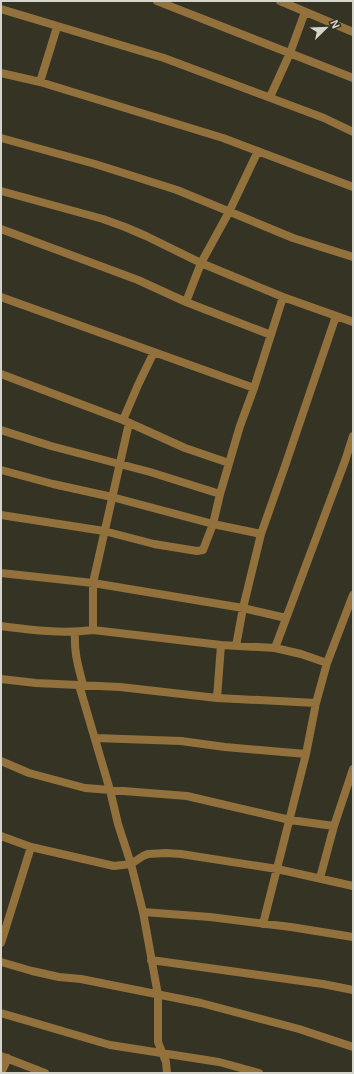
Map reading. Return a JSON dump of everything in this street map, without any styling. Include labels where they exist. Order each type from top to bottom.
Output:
[{"type":"street","points":[[157,1],[353,78]]},
{"type":"street","points":[[280,1],[353,32]]},
{"type":"street","points":[[1,9],[164,58],[331,120],[353,132]]},
{"type":"street","points":[[270,97],[290,53],[305,12]]},
{"type":"street","points":[[40,82],[57,27]]},
{"type":"street","points":[[1,73],[40,82],[223,138],[353,187]]},
{"type":"street","points":[[1,138],[95,164],[162,186],[293,238],[353,257]]},
{"type":"street","points":[[186,302],[201,263],[229,212],[258,151]]},
{"type":"street","points":[[1,191],[103,219],[146,236],[201,263],[283,297],[353,322]]},
{"type":"street","points":[[223,223],[239,216]]},
{"type":"street","points":[[1,229],[131,277],[186,302],[271,335]]},
{"type":"street","points":[[1,297],[254,388]]},
{"type":"street","points":[[1,515],[104,531],[154,544],[200,551],[205,547],[213,524],[220,494],[240,426],[254,388],[283,297]]},
{"type":"street","points":[[236,646],[243,608],[261,534],[336,316]]},
{"type":"street","points":[[93,630],[93,583],[119,463],[126,422],[138,385],[154,352]]},
{"type":"street","points":[[1,374],[126,422],[185,448],[229,463]]},
{"type":"street","points":[[1,430],[51,446],[119,463],[220,494]]},
{"type":"street","points":[[275,648],[353,436]]},
{"type":"street","points":[[1,470],[53,484],[112,497],[213,524],[261,534]]},
{"type":"street","points":[[1,572],[93,583],[243,608],[286,618]]},
{"type":"street","points":[[263,924],[306,754],[316,703],[327,663],[353,595]]},
{"type":"street","points":[[1,626],[39,631],[75,632],[93,630],[221,645],[275,648],[327,663]]},
{"type":"street","points":[[75,632],[74,648],[81,685],[143,912],[158,995],[157,1038],[166,1062],[167,1073]]},
{"type":"street","points":[[217,698],[221,645]]},
{"type":"street","points":[[1,679],[36,683],[120,687],[217,698],[316,703]]},
{"type":"street","points":[[95,738],[181,741],[225,747],[306,754]]},
{"type":"street","points":[[1,761],[29,772],[85,788],[187,796],[290,820],[334,826]]},
{"type":"street","points":[[320,878],[334,826],[353,768]]},
{"type":"street","points":[[1,836],[31,847],[114,866],[131,864],[143,856],[166,853],[181,854],[277,869],[353,886]]},
{"type":"street","points":[[1,943],[3,929],[31,847]]},
{"type":"street","points":[[143,912],[210,917],[291,927],[353,937]]},
{"type":"street","points":[[151,960],[323,984],[353,990]]},
{"type":"street","points":[[1,962],[32,972],[81,979],[201,1003],[299,1029],[353,1047]]},
{"type":"street","points":[[1,1013],[110,1045],[219,1062],[259,1073]]},
{"type":"street","points":[[1,1073],[4,1057],[45,1073]]}]
